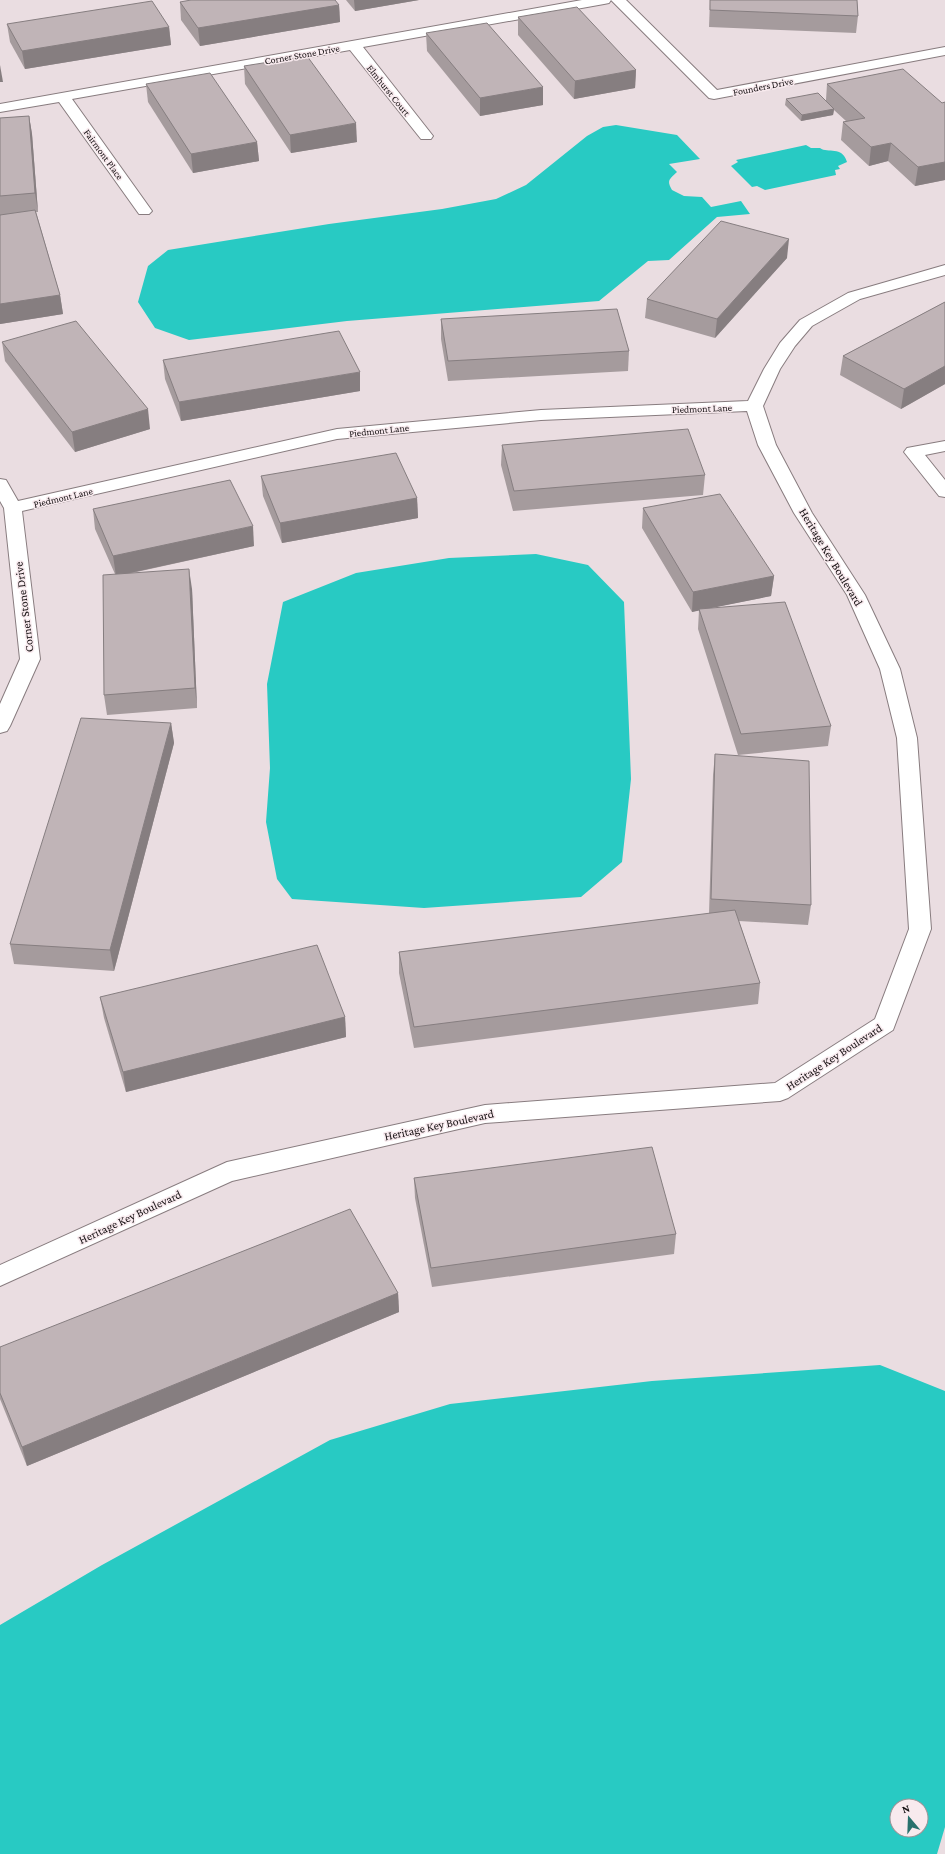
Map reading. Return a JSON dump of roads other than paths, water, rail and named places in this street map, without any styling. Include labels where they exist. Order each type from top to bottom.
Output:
[{"type":"street","name":"Corner Stone Drive","points":[[0,108],[604,0]]},
{"type":"street","name":"Founders Drive","points":[[618,0],[714,95],[945,51]]},
{"type":"street","name":"Elmhurst Court","points":[[353,44],[426,136]]},
{"type":"street","name":"Fairmont Place","points":[[63,97],[144,210]]},
{"type":"street","points":[[754,406],[772,369],[788,343],[806,323],[854,296],[945,270]]},
{"type":"street","name":"Piedmont Lane","points":[[13,508],[337,434],[541,415],[754,406]]},
{"type":"street","name":"Heritage Key Boulevard","points":[[0,1276],[227,1172],[485,1114],[780,1092],[885,1024],[920,929],[907,738],[890,669],[859,601],[803,513],[767,445],[754,406]]},
{"type":"street","points":[[945,446],[913,452],[945,492]]},
{"type":"street","name":"Corner Stone Drive","points":[[0,484],[13,508],[30,660],[0,726]]},
{"type":"water","points":[[616,125],[677,135],[700,159],[669,164],[677,172],[669,182],[672,190],[684,196],[702,197],[711,207],[741,201],[750,214],[717,217],[669,260],[648,261],[599,301],[347,321],[189,340],[155,328],[138,302],[148,266],[168,250],[329,224],[442,209],[496,199],[526,185],[587,136],[603,127]]},
{"type":"water","points":[[806,145],[811,148],[820,148],[823,150],[842,153],[847,162],[838,166],[840,169],[835,170],[836,175],[765,190],[757,186],[752,187],[731,166],[738,162],[736,160]]},
{"type":"water","points":[[536,554],[588,565],[624,602],[631,779],[622,862],[581,897],[424,908],[292,899],[277,879],[266,822],[270,768],[267,684],[283,602],[356,573],[449,558]]},
{"type":"water","points":[[880,1365],[945,1391],[945,1827],[937,1854],[0,1854],[0,1625],[102,1565],[330,1440],[450,1404],[652,1381]]}]
